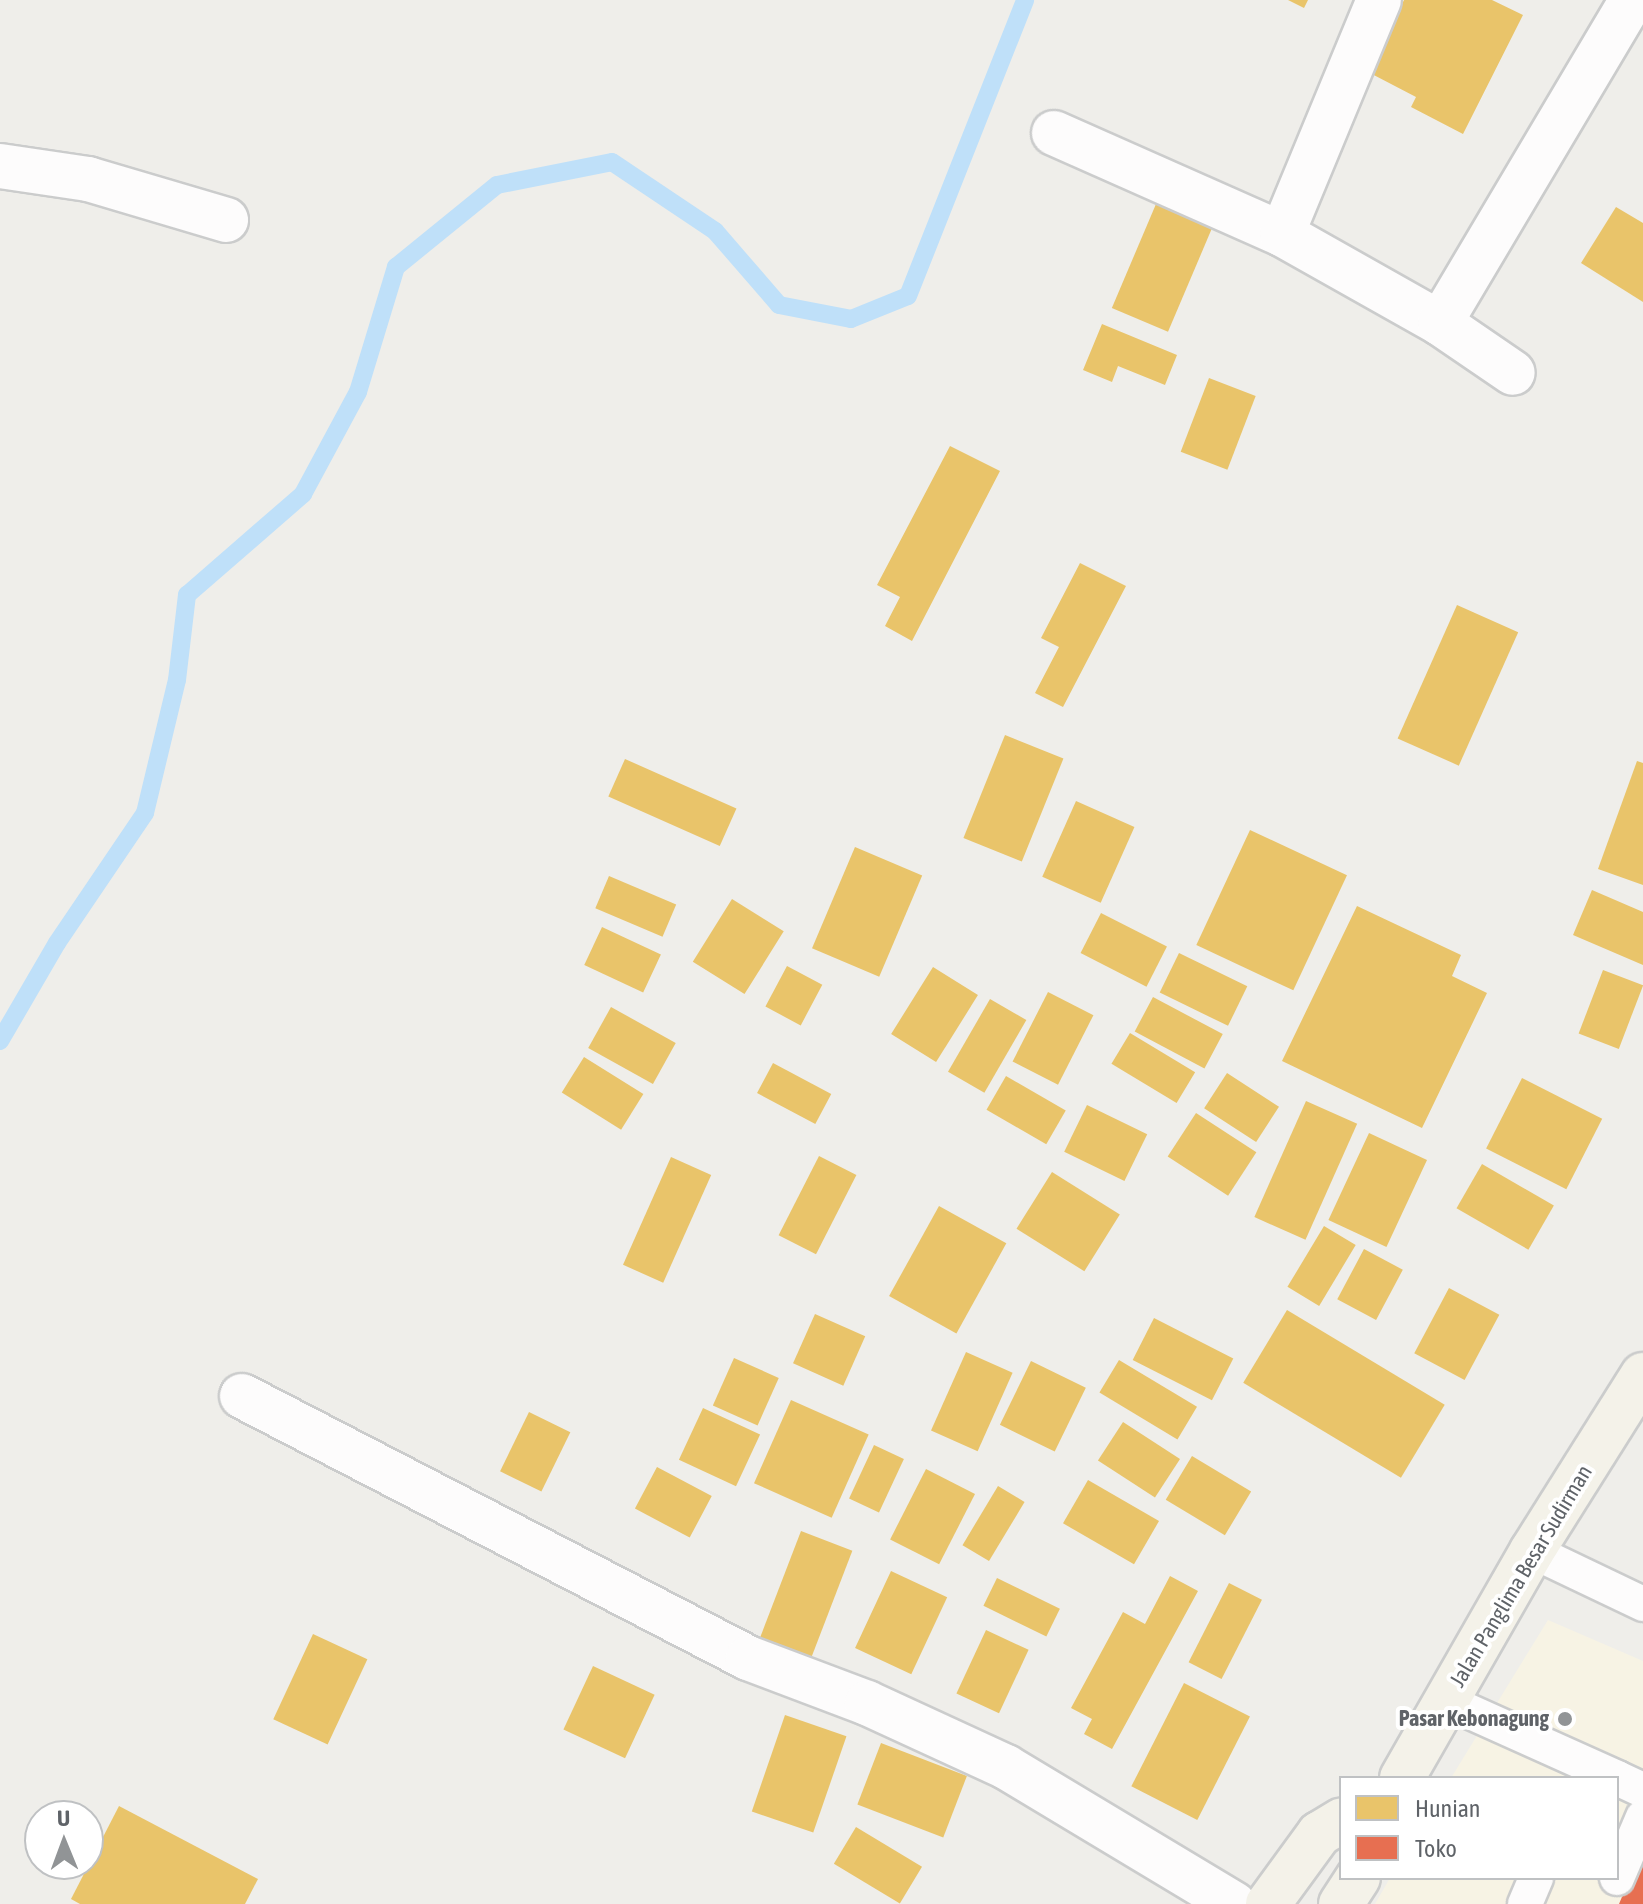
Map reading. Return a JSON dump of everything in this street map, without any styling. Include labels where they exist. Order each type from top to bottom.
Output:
[{"type":"main road","name":"Jalan Panglima Besar Sudirman","points":[[1403,1776],[1532,1551],[1643,1375]]},
{"type":"main road","points":[[1268,1904],[1319,1834],[1339,1822]]},
{"type":"main road","points":[[1341,1904],[1357,1880]]},
{"type":"street","points":[[1282,234],[1379,0]]},
{"type":"street","points":[[1440,323],[1626,9]]},
{"type":"street","points":[[1054,133],[1282,234],[1440,323],[1513,373]]},
{"type":"street","points":[[0,166],[88,179],[226,220]]},
{"type":"street","points":[[242,1396],[748,1658],[867,1703],[1006,1767],[1234,1904]]},
{"type":"lane","points":[[1532,1551],[1643,1604]]},
{"type":"lane","points":[[1446,1701],[1600,1775]]},
{"type":"lane","points":[[1619,1782],[1643,1790]]},
{"type":"lane","points":[[1619,1873],[1643,1817]]},
{"type":"lane","points":[[1525,1904],[1535,1880]]},
{"type":"lane","points":[[1606,1904],[1616,1880]]},
{"type":"shaded area","name":"Pasar Kebonagung","points":[[1548,1620],[1643,1661],[1643,1904],[1375,1904],[1389,1880],[1619,1880],[1619,1776],[1452,1776]]},
{"type":"building: Hunian","points":[[1288,0],[1308,0],[1304,8]]},
{"type":"building: Hunian","points":[[1404,0],[1492,0],[1523,15],[1463,134],[1411,107],[1416,97],[1368,72]]},
{"type":"building: Hunian","points":[[1156,204],[1212,228],[1168,332],[1112,308]]},
{"type":"building: Hunian","points":[[1616,207],[1643,223],[1643,302],[1581,263]]},
{"type":"building: Hunian","points":[[1102,324],[1177,355],[1165,385],[1118,366],[1112,382],[1083,370]]},
{"type":"building: Hunian","points":[[1209,378],[1256,396],[1227,470],[1181,452]]},
{"type":"building: Hunian","points":[[950,446],[1000,471],[912,641],[885,626],[900,597],[877,585]]},
{"type":"building: Hunian","points":[[1080,563],[1126,586],[1063,707],[1035,693],[1059,647],[1041,638]]},
{"type":"building: Hunian","points":[[1457,605],[1518,632],[1459,766],[1398,738]]},
{"type":"building: Hunian","points":[[1005,735],[1063,759],[1022,862],[963,838]]},
{"type":"building: Hunian","points":[[625,759],[736,809],[720,846],[608,796]]},
{"type":"building: Hunian","points":[[1637,761],[1643,763],[1643,885],[1598,869]]},
{"type":"building: Hunian","points":[[1076,801],[1134,827],[1101,903],[1042,877]]},
{"type":"building: Hunian","points":[[1250,830],[1347,875],[1293,990],[1196,945]]},
{"type":"building: Hunian","points":[[855,847],[922,876],[879,977],[812,948]]},
{"type":"building: Hunian","points":[[609,876],[676,905],[663,937],[595,908]]},
{"type":"building: Hunian","points":[[1592,890],[1643,912],[1643,965],[1573,935]]},
{"type":"building: Hunian","points":[[732,899],[784,931],[745,994],[693,962]]},
{"type":"building: Hunian","points":[[1357,906],[1461,955],[1452,976],[1487,993],[1422,1128],[1282,1061]]},
{"type":"building: Hunian","points":[[1101,913],[1167,947],[1147,987],[1081,953]]},
{"type":"building: Hunian","points":[[602,927],[661,954],[643,993],[584,965]]},
{"type":"building: Hunian","points":[[1179,953],[1247,986],[1228,1026],[1160,993]]},
{"type":"building: Hunian","points":[[787,966],[822,985],[801,1025],[765,1007]]},
{"type":"building: Hunian","points":[[933,967],[978,995],[936,1062],[891,1034]]},
{"type":"building: Hunian","points":[[1603,970],[1643,985],[1619,1049],[1579,1033]]},
{"type":"building: Hunian","points":[[1048,992],[1093,1015],[1058,1085],[1013,1061]]},
{"type":"building: Hunian","points":[[1153,997],[1223,1034],[1204,1069],[1135,1031]]},
{"type":"building: Hunian","points":[[990,999],[1026,1020],[984,1093],[948,1072]]},
{"type":"building: Hunian","points":[[611,1007],[676,1043],[653,1084],[588,1048]]},
{"type":"building: Hunian","points":[[1130,1033],[1195,1072],[1177,1103],[1111,1064]]},
{"type":"building: Hunian","points":[[584,1057],[643,1094],[621,1130],[562,1093]]},
{"type":"building: Hunian","points":[[773,1063],[831,1094],[815,1124],[757,1093]]},
{"type":"building: Hunian","points":[[1227,1073],[1279,1107],[1256,1142],[1204,1108]]},
{"type":"building: Hunian","points":[[1006,1076],[1066,1110],[1046,1144],[986,1110]]},
{"type":"building: Hunian","points":[[1522,1078],[1602,1119],[1566,1189],[1486,1148]]},
{"type":"building: Hunian","points":[[1306,1101],[1357,1124],[1306,1240],[1254,1217]]},
{"type":"building: Hunian","points":[[1087,1105],[1147,1134],[1124,1181],[1064,1152]]},
{"type":"building: Hunian","points":[[1196,1113],[1256,1152],[1228,1196],[1168,1157]]},
{"type":"building: Hunian","points":[[1369,1133],[1427,1160],[1386,1247],[1328,1220]]},
{"type":"building: Hunian","points":[[819,1156],[856,1175],[816,1254],[779,1235]]},
{"type":"building: Hunian","points":[[671,1157],[711,1175],[663,1283],[623,1265]]},
{"type":"building: Hunian","points":[[1482,1164],[1554,1206],[1528,1250],[1456,1208]]},
{"type":"building: Hunian","points":[[1052,1172],[1120,1214],[1084,1271],[1016,1229]]},
{"type":"building: Hunian","points":[[939,1206],[1006,1243],[956,1333],[889,1296]]},
{"type":"building: Hunian","points":[[1324,1226],[1356,1245],[1319,1306],[1287,1287]]},
{"type":"building: Hunian","points":[[1364,1249],[1403,1270],[1376,1320],[1337,1299]]},
{"type":"building: Hunian","points":[[1449,1288],[1499,1315],[1465,1380],[1414,1353]]},
{"type":"building: Hunian","points":[[1287,1310],[1445,1405],[1401,1478],[1243,1383]]},
{"type":"building: Hunian","points":[[815,1314],[865,1336],[843,1386],[793,1363]]},
{"type":"building: Hunian","points":[[1154,1318],[1233,1358],[1212,1400],[1133,1360]]},
{"type":"building: Hunian","points":[[966,1352],[1013,1373],[978,1451],[931,1431]]},
{"type":"building: Hunian","points":[[734,1358],[779,1378],[758,1425],[713,1406]]},
{"type":"building: Hunian","points":[[1119,1360],[1197,1407],[1177,1439],[1099,1393]]},
{"type":"building: Hunian","points":[[1031,1361],[1086,1388],[1055,1452],[1000,1425]]},
{"type":"building: Hunian","points":[[791,1400],[869,1435],[832,1518],[754,1483]]},
{"type":"building: Hunian","points":[[703,1408],[760,1435],[736,1486],[679,1460]]},
{"type":"building: Hunian","points":[[529,1412],[570,1432],[541,1491],[500,1471]]},
{"type":"building: Hunian","points":[[1123,1422],[1180,1459],[1155,1498],[1098,1461]]},
{"type":"building: Hunian","points":[[874,1445],[904,1459],[879,1512],[849,1498]]},
{"type":"building: Hunian","points":[[1192,1456],[1251,1492],[1225,1535],[1166,1500]]},
{"type":"building: Hunian","points":[[657,1467],[712,1496],[690,1538],[635,1508]]},
{"type":"building: Hunian","points":[[926,1469],[975,1494],[939,1564],[890,1539]]},
{"type":"building: Hunian","points":[[1088,1480],[1159,1521],[1134,1564],[1063,1523]]},
{"type":"building: Hunian","points":[[998,1486],[1025,1502],[989,1561],[962,1545]]},
{"type":"building: Hunian","points":[[801,1531],[852,1551],[811,1659],[759,1639]]},
{"type":"building: Hunian","points":[[891,1571],[947,1597],[911,1674],[855,1648]]},
{"type":"building: Hunian","points":[[1170,1576],[1198,1591],[1112,1749],[1084,1734],[1092,1719],[1071,1708],[1123,1612],[1145,1624]]},
{"type":"building: Hunian","points":[[997,1578],[1060,1609],[1046,1637],[983,1606]]},
{"type":"building: Hunian","points":[[1229,1583],[1262,1600],[1222,1679],[1189,1662]]},
{"type":"building: Hunian","points":[[986,1630],[1029,1650],[999,1713],[956,1693]]},
{"type":"building: Hunian","points":[[313,1634],[367,1659],[328,1745],[273,1719]]},
{"type":"building: Hunian","points":[[593,1666],[655,1695],[625,1758],[563,1729]]},
{"type":"building: Hunian","points":[[1184,1683],[1250,1717],[1197,1820],[1131,1786]]},
{"type":"building: Hunian","points":[[785,1715],[846,1736],[813,1833],[752,1811]]},
{"type":"building: Hunian","points":[[881,1743],[967,1776],[943,1838],[857,1805]]},
{"type":"building: Hunian","points":[[119,1806],[258,1879],[245,1904],[80,1904],[71,1899],[81,1880],[104,1880],[104,1835]]},
{"type":"building: Hunian","points":[[856,1827],[922,1867],[900,1904],[834,1864]]},
{"type":"building: Toko","points":[[1643,1847],[1643,1904],[1619,1904]]},
{"type":"waterway","points":[[0,1041],[57,943],[145,813],[177,680],[187,595],[303,494],[358,392],[396,267],[497,185],[612,162],[715,231],[779,305],[851,319],[908,296],[1025,0]]},
{"type":"place","name":"Pasar Kebonagung","points":[[1565,1719]]}]
